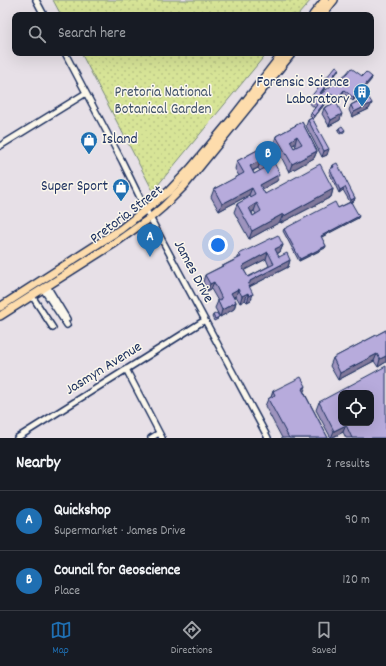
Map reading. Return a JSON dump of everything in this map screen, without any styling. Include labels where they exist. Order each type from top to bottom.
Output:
[{"type":"main road","points":[[315,12],[324,0]]},
{"type":"main road","points":[[324,12],[334,0]]},
{"type":"main road","name":"Pretoria Street","points":[[0,307],[122,229],[169,191],[191,168],[231,120],[281,56]]},
{"type":"main road","name":"Pretoria Street","points":[[0,316],[109,247],[150,218],[184,186],[290,56]]},
{"type":"street","points":[[36,0],[42,12]]},
{"type":"street","name":"James Drive","points":[[67,56],[150,218],[268,438]]},
{"type":"street","points":[[0,146],[86,93]]},
{"type":"street","points":[[45,288],[67,319]]},
{"type":"street","points":[[45,288],[67,325]]},
{"type":"street","points":[[32,296],[53,328]]},
{"type":"street","name":"Jasmyn Avenue","points":[[17,438],[205,320]]},
{"type":"street","points":[[126,370],[161,436],[151,438]]},
{"type":"green space","points":[[53,0],[311,0],[301,12],[59,12]]},
{"type":"green space","name":"Pretoria National Botanical Garden","points":[[83,56],[265,56],[153,191]]},
{"type":"building","points":[[336,66],[339,68],[320,93],[321,94],[351,68],[362,76],[366,72],[372,77],[354,98],[344,90],[337,99],[331,94],[314,116],[311,113],[317,105],[309,99]]},
{"type":"building","points":[[367,95],[372,103],[354,112],[351,105]]},
{"type":"building","points":[[336,102],[342,114],[331,120],[324,108]]},
{"type":"building","points":[[312,118],[329,149],[324,151],[308,120]]},
{"type":"building","points":[[302,122],[317,151],[292,164],[276,136]],"holes":[[[297,136],[302,144],[294,148],[290,141]]]},
{"type":"building","points":[[342,126],[345,130],[341,132],[339,128]]},
{"type":"building","points":[[265,146],[280,174],[260,185],[265,194],[320,164],[333,189],[284,216],[283,214],[252,231],[237,204],[255,194],[252,188],[222,204],[214,189],[244,173],[237,161]],"holes":[[[261,160],[265,168],[254,174],[250,166]],[[257,203],[261,211],[253,216],[249,208]]]},
{"type":"building","points":[[337,163],[355,198],[351,200],[345,187],[340,190],[330,169]]},
{"type":"building","points":[[335,202],[338,208],[351,202],[359,216],[321,236],[326,246],[300,259],[284,229]]},
{"type":"building","points":[[278,235],[283,245],[275,249],[279,257],[287,253],[290,260],[250,281],[248,284],[253,294],[249,296],[248,293],[242,296],[238,289],[231,293],[236,302],[222,310],[218,301],[222,299],[214,282],[210,284],[205,275],[241,257],[239,254]],"holes":[[[268,252],[274,264],[248,277],[242,267]]]},
{"type":"building","points":[[217,313],[219,317],[215,319],[213,315]]},
{"type":"building","points":[[386,330],[386,356],[380,359],[377,354],[340,373],[333,358]]},
{"type":"building","points":[[386,366],[386,438],[352,438],[346,426],[374,426],[374,390],[341,390]]},
{"type":"building","points":[[301,377],[306,386],[302,389],[328,438],[289,438],[268,399],[275,395],[273,391]]},
{"type":"building","points":[[338,392],[338,426],[344,426],[334,431],[319,402]]},
{"type":"place","name":"Forensic Science Laboratory","points":[[362,107]]},
{"type":"place","name":"Island","points":[[89,155]]},
{"type":"place","name":"Council for Geoscience","points":[[268,174]]},
{"type":"place","name":"Super Sport","points":[[121,202]]},
{"type":"place","name":"Quickshop","points":[[150,257]]}]
